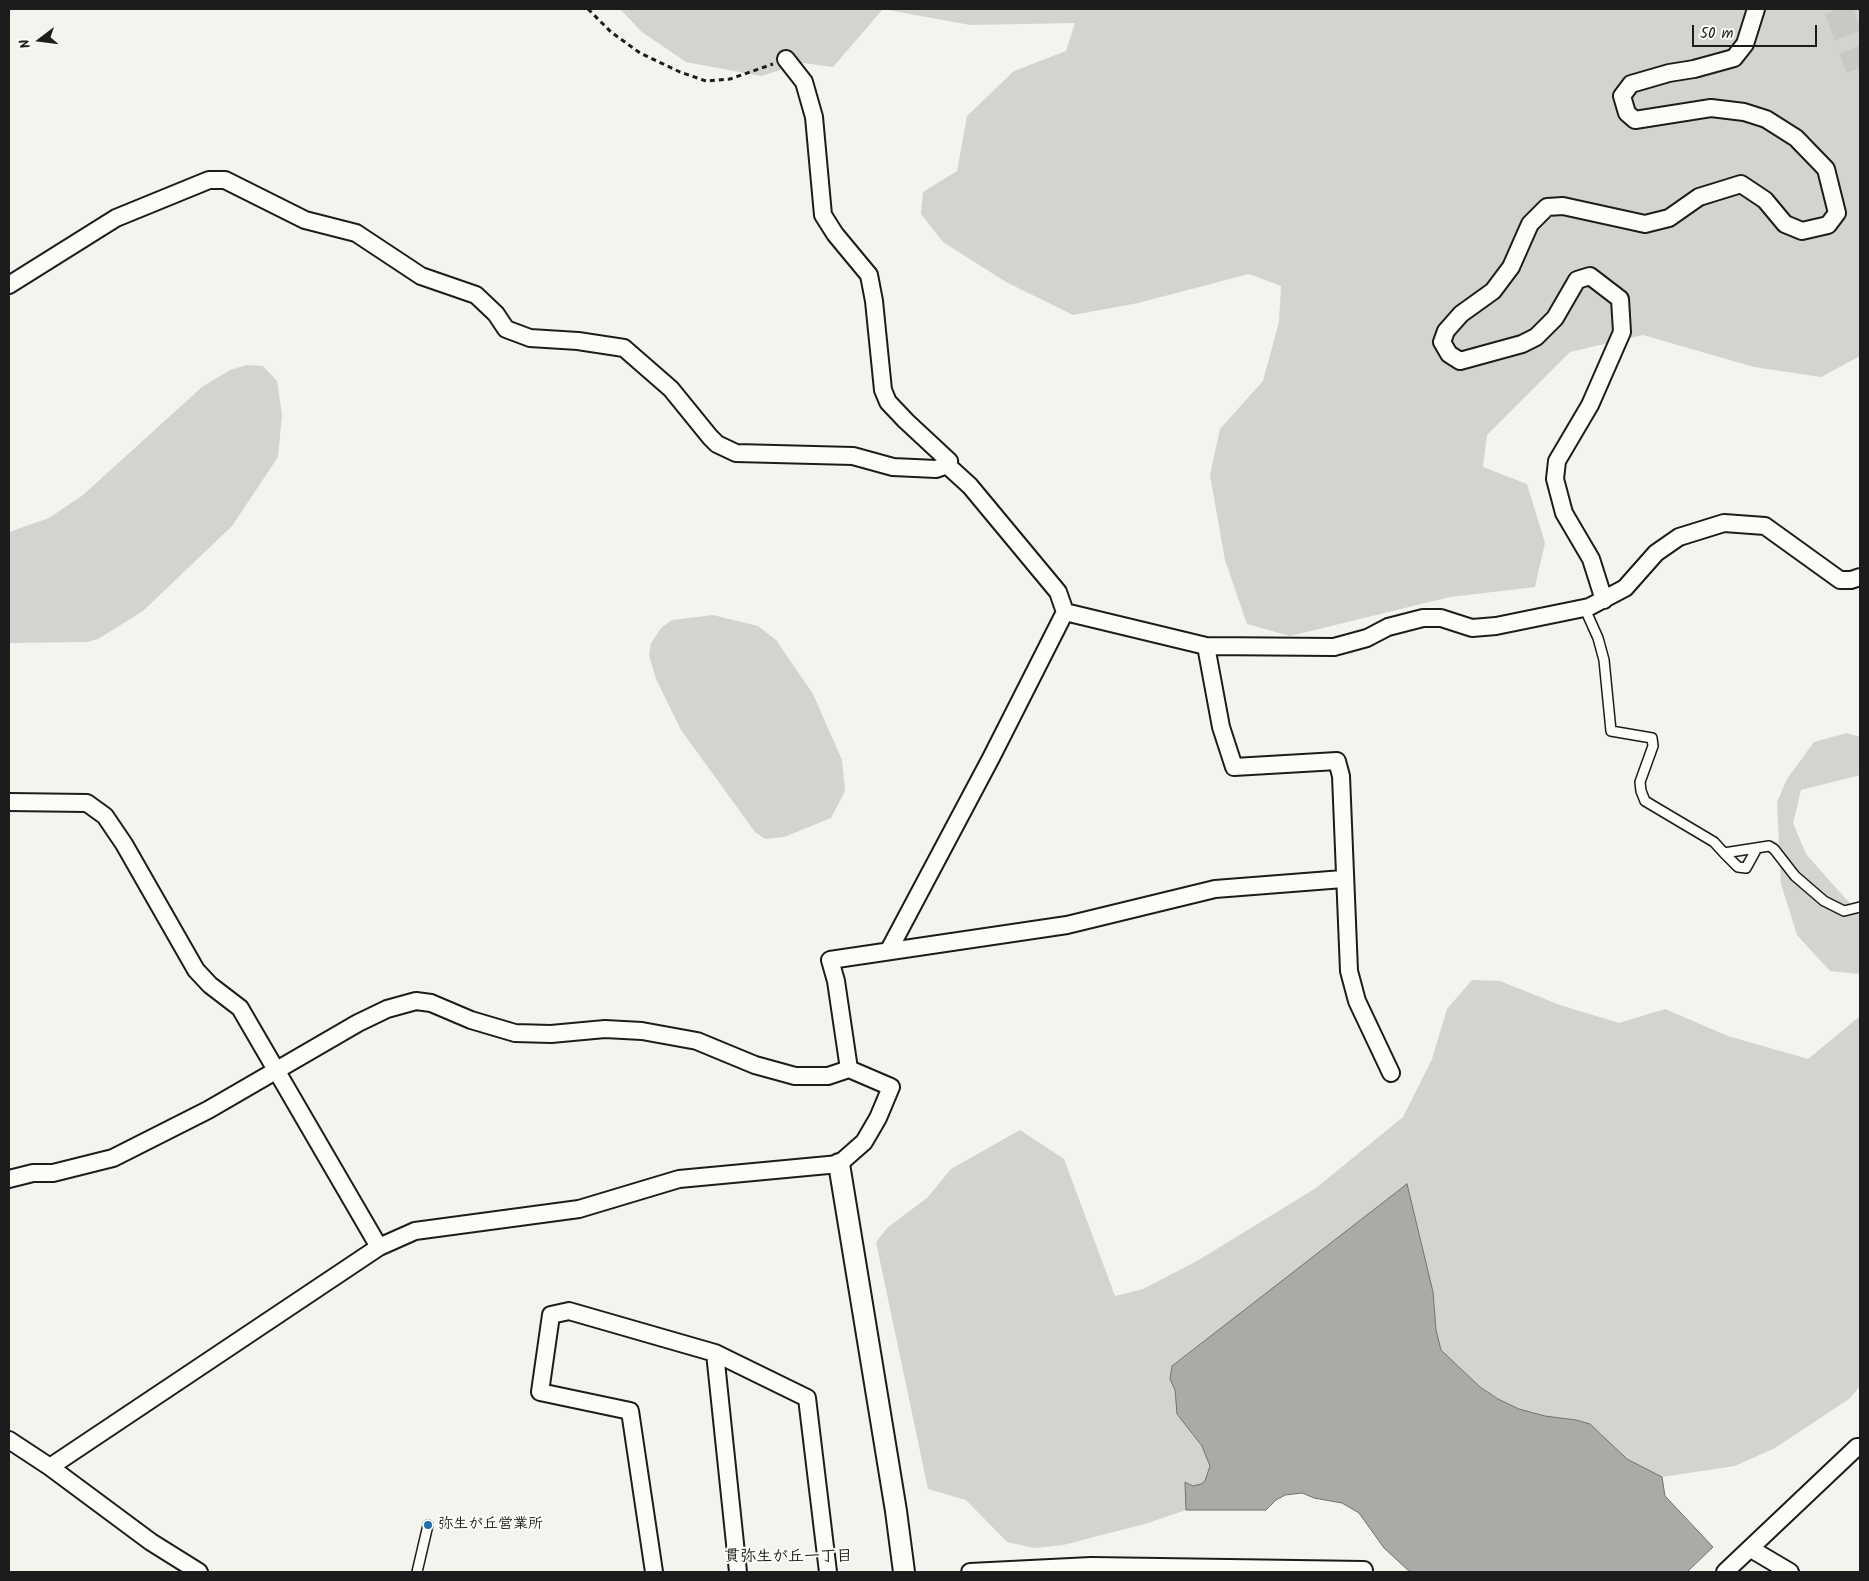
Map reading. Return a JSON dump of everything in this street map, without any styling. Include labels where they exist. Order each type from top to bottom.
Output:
[{"type":"street","points":[[1604,600],[1591,559],[1564,512],[1555,480],[1556,461],[1590,405],[1622,332],[1620,299],[1590,276],[1577,280],[1555,318],[1536,338],[1522,344],[1460,361],[1449,354],[1442,342],[1446,331],[1461,314],[1493,291],[1511,267],[1530,224],[1547,207],[1563,206],[1645,224],[1669,218],[1699,197],[1741,184],[1765,200],[1786,224],[1802,231],[1828,225],[1837,213],[1826,169],[1796,138],[1766,119],[1744,112],[1711,108],[1635,120],[1627,113],[1622,96],[1630,84],[1669,72],[1694,69],[1734,58],[1745,44],[1756,9]]},
{"type":"street","points":[[786,59],[804,82],[814,117],[823,215],[835,234],[869,275],[874,302],[883,390],[888,402],[948,461],[946,465]]},
{"type":"street","points":[[9,285],[116,218],[209,180],[225,180],[306,220],[356,233],[421,276],[476,295],[496,314],[506,329],[530,338],[586,342],[624,348],[671,389],[717,444],[736,453],[852,456],[893,467],[936,469],[946,465]]},
{"type":"street","points":[[889,950],[991,758],[1064,612],[1058,592],[970,486],[946,465]]},
{"type":"street","points":[[1064,612],[1206,646],[1334,647],[1367,638],[1388,627],[1423,618],[1441,618],[1472,628],[1496,626],[1585,609],[1625,588],[1656,553],[1678,537],[1724,523],[1765,526],[1840,580],[1851,580],[1860,577]]},
{"type":"street","points":[[1206,646],[1220,727],[1234,767],[1336,761],[1340,776],[1343,879],[1349,971],[1357,1001],[1391,1073]]},
{"type":"street","points":[[9,802],[87,803],[105,816],[124,844],[196,970],[210,985],[240,1008],[274,1070],[379,1247]]},
{"type":"street","points":[[848,1069],[836,981],[830,960],[1067,925],[1215,889],[1343,879]]},
{"type":"street","points":[[9,1179],[32,1173],[53,1172],[113,1158],[200,1115],[274,1070],[358,1023],[388,1009],[416,1001],[431,1004],[471,1020],[515,1033],[551,1034],[605,1030],[642,1031],[697,1040],[755,1065],[795,1076],[828,1076],[848,1069],[891,1087],[878,1118],[864,1142],[839,1164],[679,1179],[579,1210],[415,1231],[379,1247],[50,1467]]},
{"type":"street","points":[[839,1164],[896,1511],[904,1572]]},
{"type":"street","points":[[654,1572],[630,1412],[540,1392],[551,1314],[569,1311],[714,1353],[807,1398],[828,1572]]},
{"type":"street","points":[[714,1353],[738,1572]]},
{"type":"street","points":[[9,1440],[50,1467],[151,1542],[199,1572]]},
{"type":"street","points":[[1725,1572],[1857,1447],[1860,1447]]},
{"type":"street","points":[[1751,1549],[1790,1572]]},
{"type":"street","points":[[970,1572],[1091,1569],[1364,1570],[1364,1572]]},
{"type":"lane","points":[[1585,609],[1598,638],[1604,660],[1611,731],[1652,738],[1653,746],[1640,782],[1645,800],[1714,842],[1738,868],[1746,868],[1757,848]]},
{"type":"lane","points":[[1724,853],[1769,846],[1774,849],[1795,876],[1824,901],[1844,912],[1860,907]]},
{"type":"lane","points":[[417,1572],[428,1525]]},
{"type":"path","points":[[588,9],[611,32],[640,52],[680,72],[706,81],[730,79],[786,59]]},
{"type":"shaded area","points":[[620,9],[883,9],[833,67],[803,63],[761,76],[686,62],[642,32]]},
{"type":"shaded area","points":[[883,9],[1860,9],[1860,356],[1821,377],[1754,367],[1643,335],[1570,352],[1487,435],[1483,467],[1527,484],[1545,543],[1535,587],[1450,597],[1290,636],[1247,624],[1225,560],[1210,475],[1220,429],[1263,381],[1279,322],[1281,286],[1249,274],[1138,303],[1073,315],[1006,282],[943,242],[921,214],[923,192],[957,171],[967,116],[1014,71],[1066,51],[1075,23],[970,25]]},
{"type":"shaded area","points":[[247,365],[263,366],[277,381],[282,415],[278,457],[232,526],[143,611],[98,639],[87,642],[9,643],[9,532],[49,518],[83,495],[202,387],[230,370]]},
{"type":"shaded area","points":[[713,615],[758,626],[776,640],[813,694],[842,760],[845,791],[831,818],[784,837],[765,839],[755,832],[681,730],[656,679],[649,655],[651,643],[661,628],[672,620]]},
{"type":"shaded area","points":[[1847,733],[1860,737],[1860,775],[1801,790],[1793,823],[1806,854],[1860,915],[1860,974],[1830,971],[1797,935],[1781,884],[1777,802],[1787,779],[1814,742]]},
{"type":"shaded area","points":[[1472,980],[1500,981],[1560,1005],[1619,1023],[1665,1009],[1728,1036],[1808,1059],[1860,1016],[1860,1386],[1849,1399],[1775,1448],[1735,1466],[1662,1477],[1627,1459],[1611,1447],[1601,1433],[1576,1420],[1545,1416],[1519,1409],[1498,1399],[1480,1387],[1448,1358],[1441,1350],[1436,1330],[1433,1292],[1397,1192],[1387,1202],[1172,1366],[1170,1379],[1175,1390],[1177,1414],[1202,1446],[1210,1466],[1205,1481],[1201,1485],[1193,1486],[1186,1482],[1186,1510],[1145,1524],[1063,1545],[1034,1548],[1007,1542],[966,1500],[928,1489],[876,1242],[888,1227],[927,1198],[951,1169],[1020,1130],[1064,1159],[1115,1296],[1143,1289],[1197,1261],[1316,1188],[1403,1117],[1432,1059],[1447,1009]]},
{"type":"shaded area","points":[[1407,1184],[1433,1292],[1436,1330],[1441,1350],[1480,1387],[1498,1399],[1519,1409],[1590,1424],[1627,1459],[1662,1477],[1665,1496],[1713,1547],[1687,1572],[1410,1572],[1384,1548],[1359,1513],[1342,1503],[1314,1498],[1302,1493],[1285,1495],[1276,1500],[1266,1510],[1186,1510],[1185,1482],[1193,1486],[1201,1484],[1205,1481],[1210,1466],[1202,1446],[1177,1414],[1175,1390],[1170,1379],[1172,1366]]},
{"type":"tunnel","points":[[1838,9],[1860,68]]},
{"type":"place","name":"弥生が丘営業所","points":[[428,1525]]},
{"type":"district","name":"貫弥生が丘一丁目","points":[[788,1558]]}]
